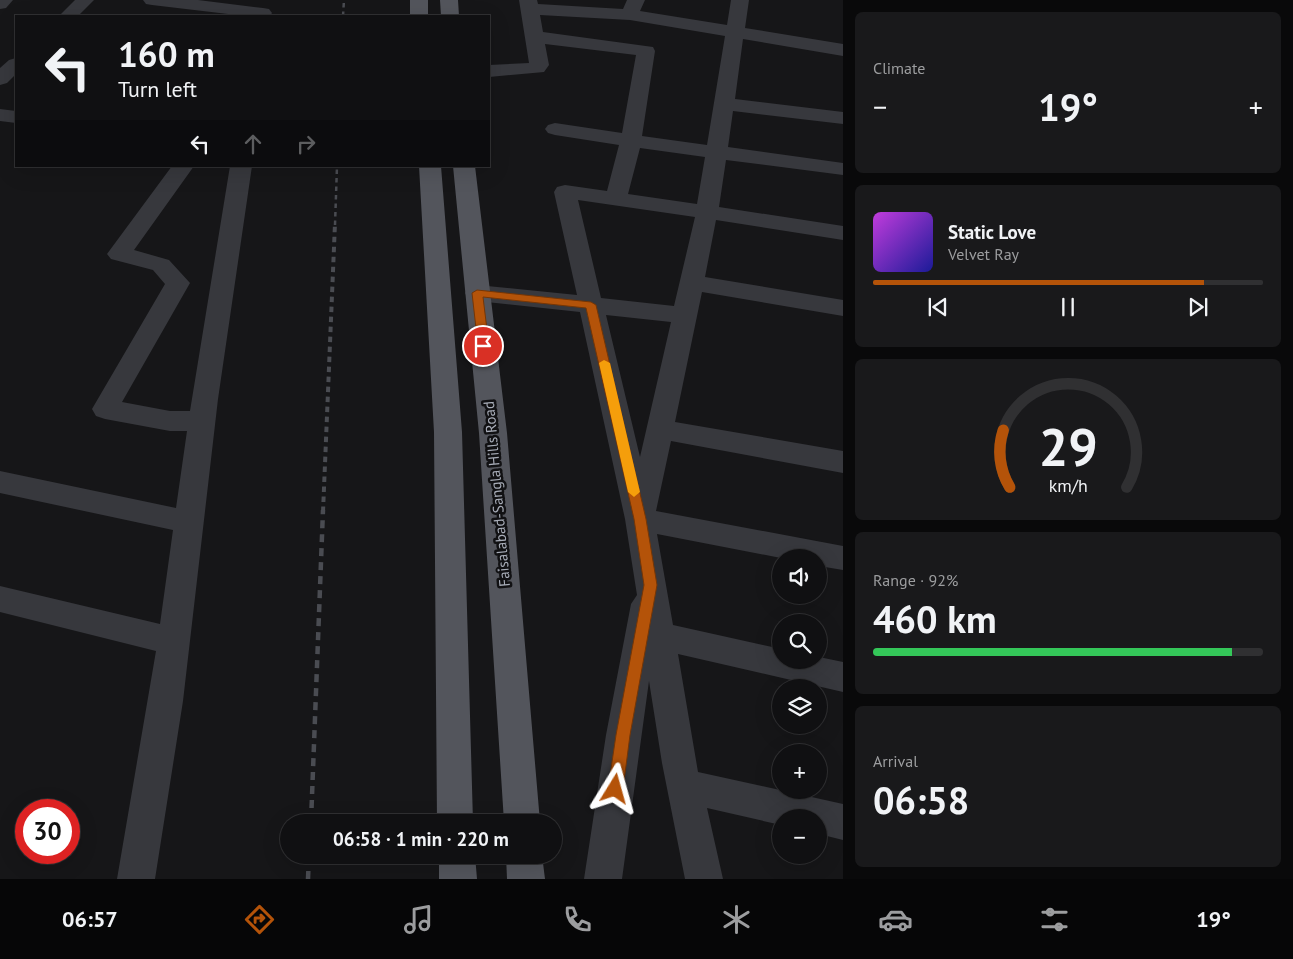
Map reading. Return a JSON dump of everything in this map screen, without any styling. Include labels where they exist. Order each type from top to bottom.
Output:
[{"type":"main road","points":[[419,0],[420,15]]},
{"type":"main road","points":[[450,0],[450,15]]},
{"type":"main road","points":[[430,167],[448,432],[455,814]]},
{"type":"main road","name":"Faisalabad-Sangla Hills Road","points":[[464,167],[493,433],[521,814]]},
{"type":"main road","points":[[457,864],[458,879]]},
{"type":"main road","points":[[525,864],[526,879]]},
{"type":"street","points":[[0,4],[4,0]]},
{"type":"street","points":[[69,15],[85,0]]},
{"type":"street","points":[[152,0],[264,10]]},
{"type":"street","points":[[640,519],[707,212],[740,0]]},
{"type":"street","points":[[490,71],[538,68],[536,37],[528,4],[633,8],[736,32],[843,50]]},
{"type":"street","points":[[536,37],[646,51],[631,141],[616,200]]},
{"type":"street","points":[[0,80],[15,65]]},
{"type":"street","points":[[724,104],[843,118]]},
{"type":"street","points":[[0,115],[15,117]]},
{"type":"street","points":[[555,129],[631,141],[843,168]]},
{"type":"street","points":[[182,167],[119,254],[161,265],[178,283],[106,409],[170,421],[202,421]]},
{"type":"street","points":[[136,879],[174,641],[202,421],[241,167]]},
{"type":"street","points":[[704,879],[684,786],[640,519],[565,192],[843,232]]},
{"type":"street","points":[[692,283],[843,308]]},
{"type":"street","points":[[477,293],[685,314]]},
{"type":"street","points":[[659,430],[843,462]]},
{"type":"street","points":[[0,482],[189,522]]},
{"type":"street","points":[[640,519],[843,558]]},
{"type":"street","points":[[603,879],[623,735],[650,585]]},
{"type":"street","points":[[0,599],[174,641]]},
{"type":"street","points":[[659,636],[843,677]]},
{"type":"street","points":[[684,786],[843,822]]},
{"type":"railway","points":[[343,15],[344,0]]},
{"type":"railway","points":[[335,225],[337,167]]},
{"type":"railway","points":[[323,512],[335,223]]},
{"type":"railway","points":[[311,814],[323,510]]},
{"type":"railway","points":[[308,879],[309,864]]},
{"type":"slow traffic","points":[[604,363],[634,492]]},
{"type":"route","points":[[483,346],[477,293],[591,305],[640,519],[650,585],[615,789]]}]
